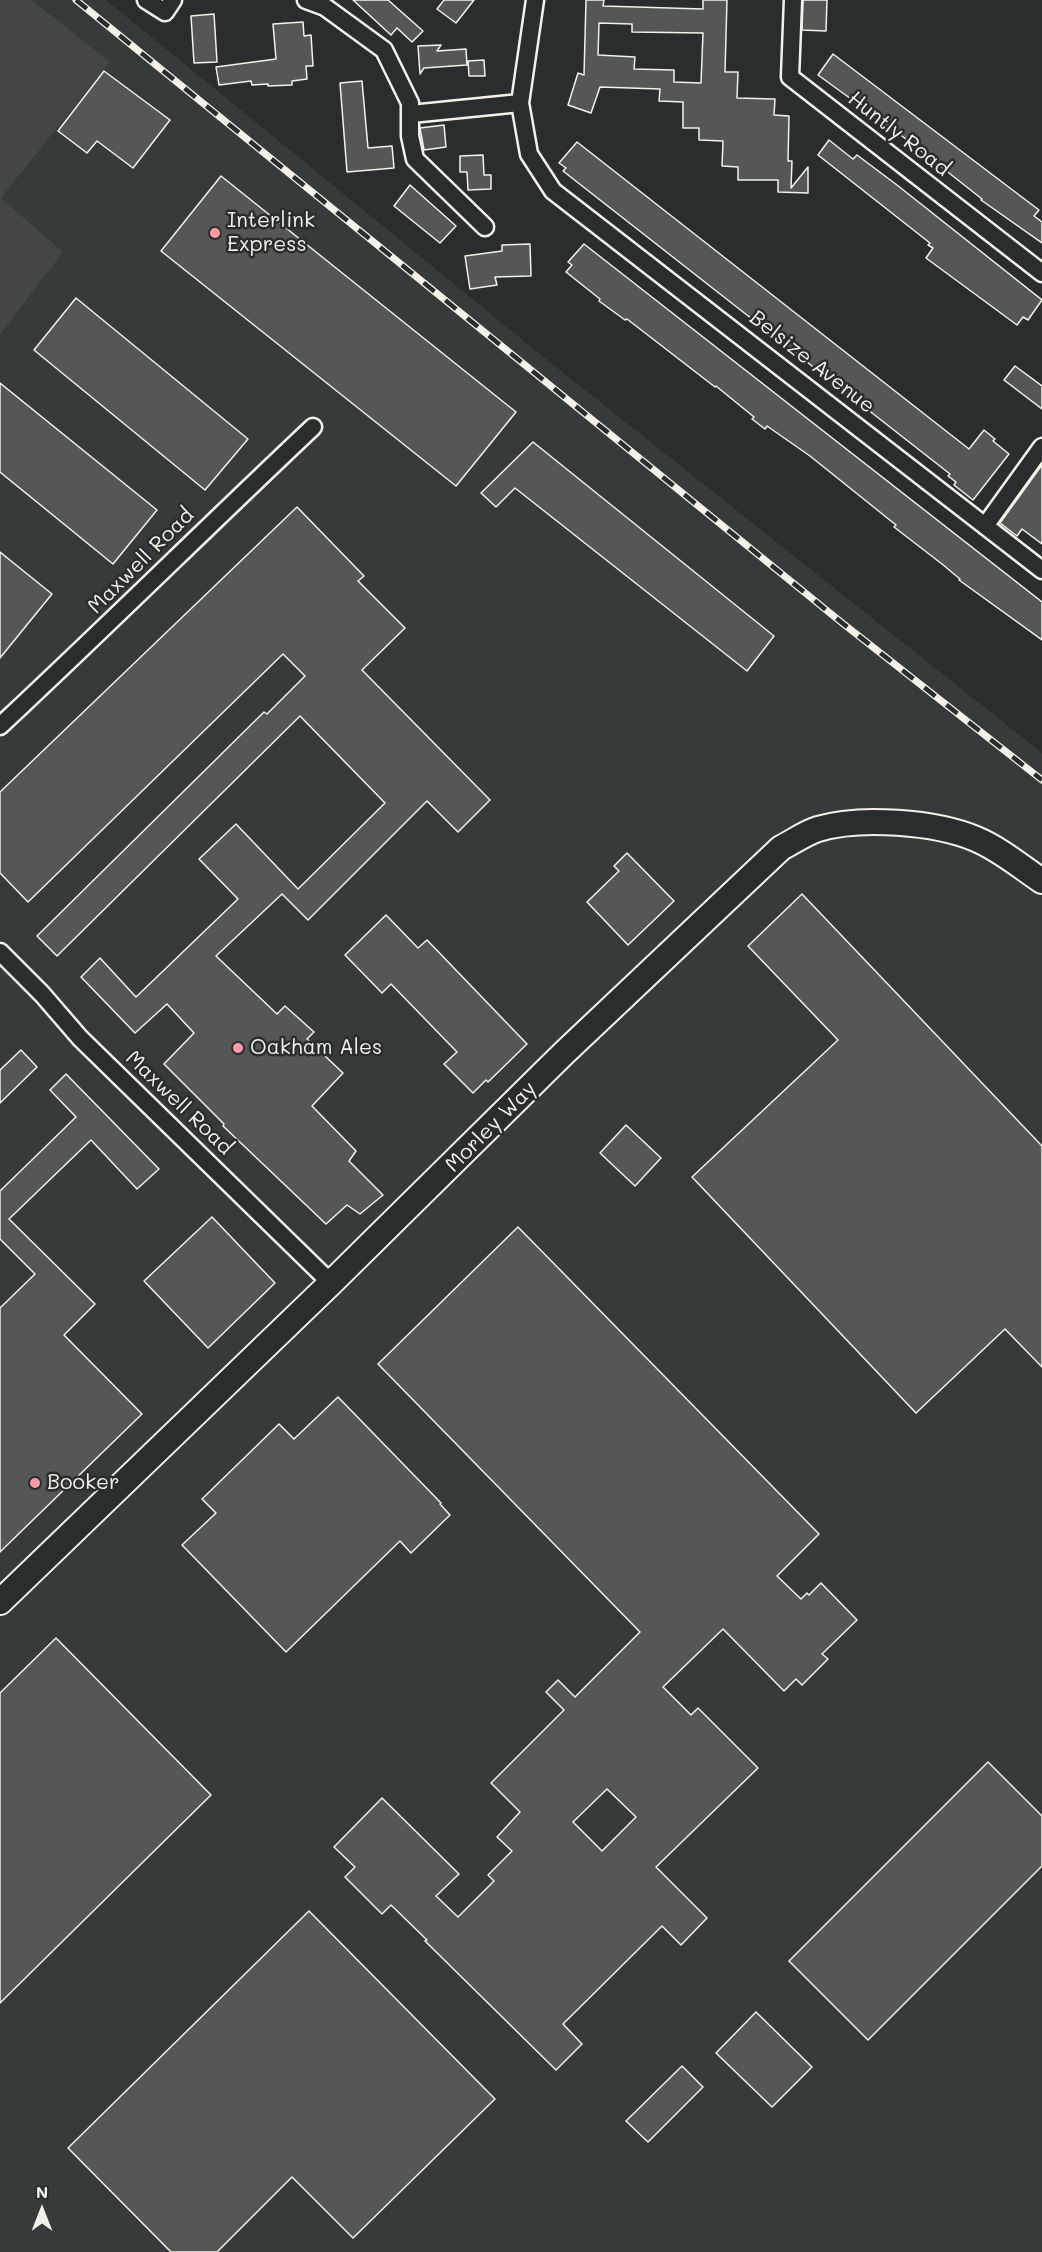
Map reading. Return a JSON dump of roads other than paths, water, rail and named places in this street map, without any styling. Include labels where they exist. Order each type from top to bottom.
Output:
[{"type":"street","points":[[146,0],[165,12],[173,0]]},
{"type":"street","points":[[306,0],[325,7],[384,50],[410,103],[410,136],[415,159],[485,227]]},
{"type":"street","name":"Belsize Avenue","points":[[535,0],[520,103],[529,154],[554,191],[1042,570]]},
{"type":"street","name":"Huntly Road","points":[[793,0],[790,77],[1042,273]]},
{"type":"street","points":[[411,114],[520,103]]},
{"type":"street","name":"Maxwell Road","points":[[0,726],[313,427]]},
{"type":"street","points":[[985,526],[1042,447]]},
{"type":"street","name":"Morley Way","points":[[0,1602],[331,1283],[564,1053],[781,848],[817,829],[846,825],[882,823],[949,829],[978,840],[1042,881]]},
{"type":"street","name":"Maxwell Road","points":[[0,952],[42,994],[80,1038],[331,1283]]},
{"type":"railway","points":[[76,0],[841,622],[1042,780]]},
{"type":"place","name":"Interlink Express","points":[[215,233]]},
{"type":"place","name":"Oakham Ales","points":[[238,1048]]},
{"type":"place","name":"Booker","points":[[35,1483]]}]
